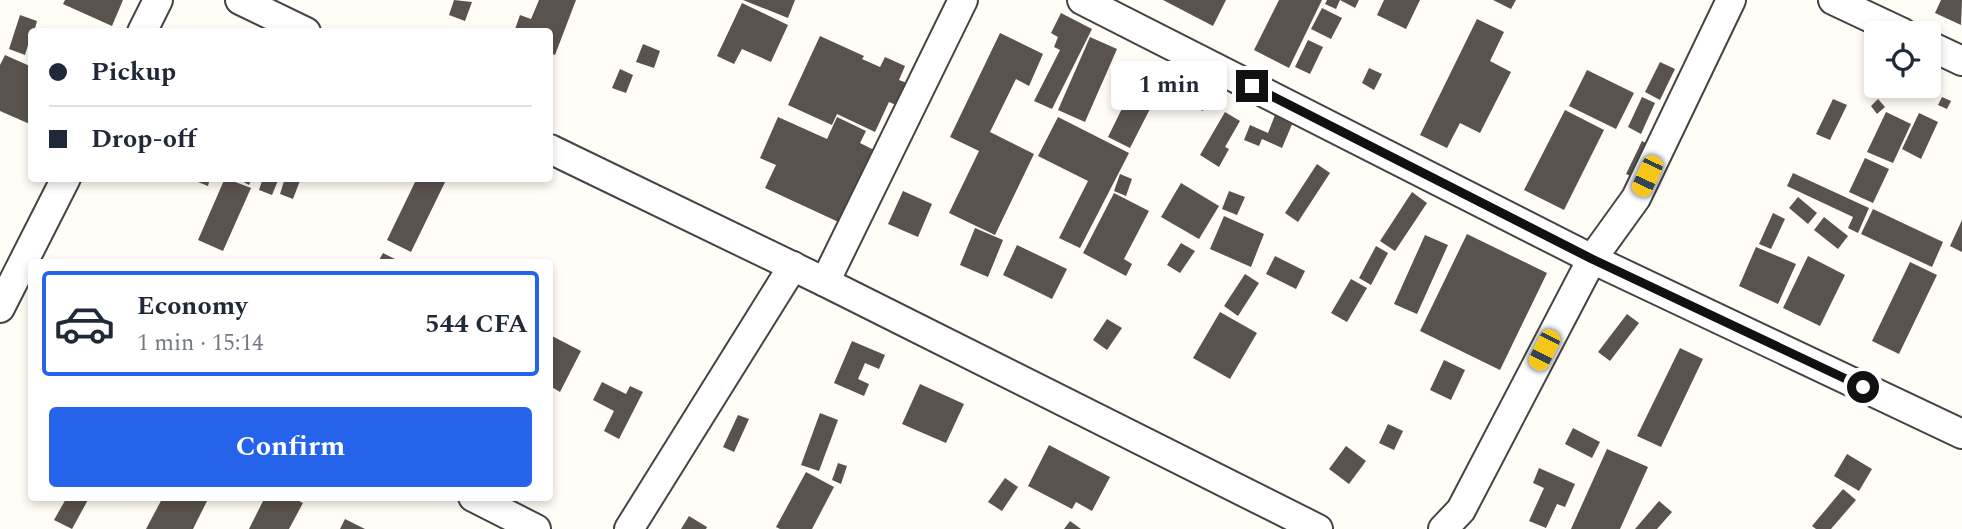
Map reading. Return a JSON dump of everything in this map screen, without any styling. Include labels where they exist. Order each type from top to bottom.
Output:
[{"type":"street","points":[[144,28],[158,0]]},
{"type":"street","points":[[240,0],[298,28]]},
{"type":"street","points":[[825,282],[963,0]]},
{"type":"street","points":[[1082,0],[1592,259],[1962,434]]},
{"type":"street","points":[[1443,529],[1461,510],[1592,259],[1636,198],[1731,0]]},
{"type":"street","points":[[1833,0],[1878,21]]},
{"type":"street","points":[[1941,51],[1962,61]]},
{"type":"street","points":[[553,150],[793,266],[1318,529]]},
{"type":"street","points":[[0,308],[17,268],[64,182]]},
{"type":"street","points":[[628,529],[793,266]]},
{"type":"street","points":[[481,501],[536,529]]},
{"type":"building","points":[[65,0],[123,0],[112,26],[63,4]]},
{"type":"building","points":[[454,0],[472,2],[465,21],[449,15]]},
{"type":"building","points":[[539,0],[576,0],[555,55],[553,28],[515,28],[520,15],[531,19]]},
{"type":"building","points":[[743,0],[795,0],[788,18]]},
{"type":"building","points":[[1163,0],[1226,0],[1213,26]]},
{"type":"building","points":[[1279,0],[1322,0],[1289,68],[1254,50]]},
{"type":"building","points":[[1327,0],[1340,0],[1336,9],[1325,4]]},
{"type":"building","points":[[1340,0],[1359,0],[1355,8]]},
{"type":"building","points":[[1384,0],[1420,0],[1406,29],[1377,15]]},
{"type":"building","points":[[1493,0],[1516,0],[1511,9]]},
{"type":"building","points":[[1941,0],[1962,0],[1961,25],[1935,13]]},
{"type":"building","points":[[742,3],[788,25],[771,62],[742,49],[734,64],[717,56]]},
{"type":"building","points":[[1322,8],[1342,18],[1331,39],[1311,29]]},
{"type":"building","points":[[1061,13],[1092,29],[1052,109],[1034,101],[1060,50],[1054,47],[1058,37],[1051,33]]},
{"type":"building","points":[[20,15],[37,21],[35,28],[28,28],[25,55],[9,49]]},
{"type":"building","points":[[1477,19],[1504,32],[1490,61],[1511,72],[1480,133],[1460,123],[1447,148],[1420,135]]},
{"type":"building","points":[[1000,33],[1043,54],[1029,86],[1016,79],[990,132],[1034,154],[995,235],[949,213],[979,151],[950,137]]},
{"type":"building","points":[[820,36],[864,56],[862,59],[880,67],[885,57],[905,66],[899,80],[907,83],[896,105],[889,102],[875,132],[837,114],[832,125],[788,105]]},
{"type":"building","points":[[1090,37],[1117,49],[1085,122],[1058,110]]},
{"type":"building","points":[[1308,40],[1323,47],[1310,74],[1295,67]]},
{"type":"building","points":[[643,44],[660,51],[654,68],[636,62]]},
{"type":"building","points":[[5,55],[28,65],[28,123],[0,111],[0,65]]},
{"type":"building","points":[[1660,62],[1675,69],[1660,100],[1645,92]]},
{"type":"building","points":[[1144,64],[1182,83],[1169,108],[1154,101],[1130,148],[1108,137]]},
{"type":"building","points":[[1369,68],[1382,74],[1374,90],[1362,83]]},
{"type":"building","points":[[620,69],[633,75],[626,93],[612,88]]},
{"type":"building","points":[[1587,70],[1634,93],[1616,129],[1569,106]]},
{"type":"building","points":[[1193,91],[1208,99],[1203,111],[1187,103]]},
{"type":"building","points":[[1642,97],[1655,103],[1641,134],[1628,127]]},
{"type":"building","points":[[1942,97],[1951,101],[1947,109],[1938,105]]},
{"type":"building","points":[[1833,99],[1847,105],[1830,140],[1816,134]]},
{"type":"building","points":[[1878,99],[1885,107],[1877,114],[1871,106]]},
{"type":"building","points":[[1565,110],[1604,130],[1564,210],[1524,190]]},
{"type":"building","points":[[1225,112],[1240,121],[1225,147],[1229,149],[1219,167],[1200,155]]},
{"type":"building","points":[[1886,112],[1911,124],[1893,163],[1867,152]]},
{"type":"building","points":[[1919,113],[1938,122],[1921,159],[1902,149]]},
{"type":"building","points":[[1275,115],[1293,122],[1282,148],[1262,139],[1259,146],[1244,140],[1250,125],[1268,133]]},
{"type":"building","points":[[778,117],[827,139],[837,117],[866,131],[860,143],[874,150],[845,225],[765,188],[776,165],[760,158]]},
{"type":"building","points":[[1058,117],[1129,153],[1080,248],[1059,238],[1088,181],[1038,156]]},
{"type":"building","points":[[1642,141],[1653,147],[1637,179],[1626,174]]},
{"type":"building","points":[[1865,158],[1889,169],[1873,203],[1849,192]]},
{"type":"building","points":[[1317,164],[1330,173],[1298,222],[1285,213]]},
{"type":"building","points":[[1793,173],[1869,208],[1858,233],[1848,228],[1853,217],[1787,186]]},
{"type":"building","points":[[1120,174],[1132,179],[1126,196],[1114,191]]},
{"type":"building","points":[[223,182],[235,182],[251,188],[223,251],[198,240]]},
{"type":"building","points":[[262,182],[277,182],[272,195],[259,190]]},
{"type":"building","points":[[284,182],[299,182],[293,199],[280,194]]},
{"type":"building","points":[[415,182],[445,182],[411,252],[387,240]]},
{"type":"building","points":[[1181,183],[1219,206],[1199,239],[1161,217]]},
{"type":"building","points":[[903,191],[932,204],[918,237],[888,224]]},
{"type":"building","points":[[1229,191],[1245,197],[1237,215],[1222,209]]},
{"type":"building","points":[[1412,192],[1427,203],[1395,251],[1380,241]]},
{"type":"building","points":[[1114,193],[1149,211],[1124,259],[1132,264],[1126,276],[1083,253]]},
{"type":"building","points":[[1798,197],[1817,213],[1808,224],[1789,208]]},
{"type":"building","points":[[1873,209],[1943,242],[1932,267],[1861,234]]},
{"type":"building","points":[[1773,213],[1785,219],[1771,249],[1759,244]]},
{"type":"building","points":[[1224,216],[1264,234],[1251,267],[1210,249]]},
{"type":"building","points":[[1824,217],[1848,236],[1838,249],[1814,230]]},
{"type":"building","points":[[1962,220],[1962,252],[1950,246]]},
{"type":"building","points":[[975,228],[1003,240],[988,277],[960,265]]},
{"type":"building","points":[[1467,234],[1547,273],[1500,370],[1420,331]]},
{"type":"building","points":[[1425,235],[1448,245],[1417,314],[1394,304]]},
{"type":"building","points":[[1181,243],[1195,251],[1180,273],[1167,265]]},
{"type":"building","points":[[1017,245],[1067,269],[1052,299],[1003,275]]},
{"type":"building","points":[[1376,246],[1388,253],[1371,285],[1359,278]]},
{"type":"building","points":[[1756,247],[1796,264],[1778,304],[1739,286]]},
{"type":"building","points":[[383,253],[395,259],[380,259]]},
{"type":"building","points":[[1275,256],[1305,271],[1296,289],[1266,274]]},
{"type":"building","points":[[1808,256],[1845,275],[1820,326],[1783,308]]},
{"type":"building","points":[[1910,262],[1937,275],[1899,354],[1872,341]]},
{"type":"building","points":[[1245,274],[1259,283],[1238,316],[1224,306]]},
{"type":"building","points":[[1351,279],[1367,288],[1347,322],[1331,313]]},
{"type":"building","points":[[1220,312],[1257,333],[1230,379],[1193,358]]},
{"type":"building","points":[[1627,314],[1639,323],[1610,361],[1598,352]]},
{"type":"building","points":[[1107,319],[1122,328],[1107,350],[1093,340]]},
{"type":"building","points":[[553,337],[581,351],[560,392],[553,388]]},
{"type":"building","points":[[852,341],[885,355],[879,369],[865,363],[858,379],[869,384],[864,396],[834,383]]},
{"type":"building","points":[[1680,348],[1703,359],[1661,447],[1637,436]]},
{"type":"building","points":[[1444,360],[1465,370],[1451,400],[1430,390]]},
{"type":"building","points":[[602,382],[626,394],[630,386],[643,392],[619,439],[604,431],[614,411],[593,400]]},
{"type":"building","points":[[920,384],[964,404],[946,443],[902,424]]},
{"type":"building","points":[[820,413],[838,420],[819,471],[801,465]]},
{"type":"building","points":[[738,415],[749,419],[734,452],[723,447]]},
{"type":"building","points":[[1388,424],[1403,431],[1394,450],[1379,443]]},
{"type":"building","points":[[1573,428],[1600,442],[1592,458],[1565,444]]},
{"type":"building","points":[[1049,445],[1110,477],[1092,511],[1076,502],[1072,509],[1028,486]]},
{"type":"building","points":[[1346,446],[1366,461],[1349,484],[1329,469]]},
{"type":"building","points":[[1607,449],[1648,467],[1620,529],[1571,529]]},
{"type":"building","points":[[1847,454],[1872,469],[1859,491],[1834,476]]},
{"type":"building","points":[[838,463],[847,466],[841,484],[832,480]]},
{"type":"building","points":[[1539,468],[1575,484],[1565,507],[1557,504],[1546,528],[1529,521],[1544,488],[1533,483]]},
{"type":"building","points":[[806,472],[834,487],[812,529],[776,527]]},
{"type":"building","points":[[1005,478],[1018,487],[1002,511],[988,502]]},
{"type":"building","points":[[1843,489],[1856,500],[1831,529],[1816,529],[1812,526]]},
{"type":"building","points":[[65,501],[87,501],[72,529],[54,520]]},
{"type":"building","points":[[161,501],[207,501],[193,529],[146,529]]},
{"type":"building","points":[[263,501],[303,503],[289,529],[249,529]]},
{"type":"building","points":[[1659,501],[1672,512],[1657,529],[1635,529]]},
{"type":"building","points":[[689,516],[707,527],[706,529],[681,529]]},
{"type":"building","points":[[345,519],[365,529],[340,529]]},
{"type":"building","points":[[1070,521],[1081,529],[1064,529]]},
{"type":"route","points":[[1252,86],[1592,259],[1863,387]]}]
